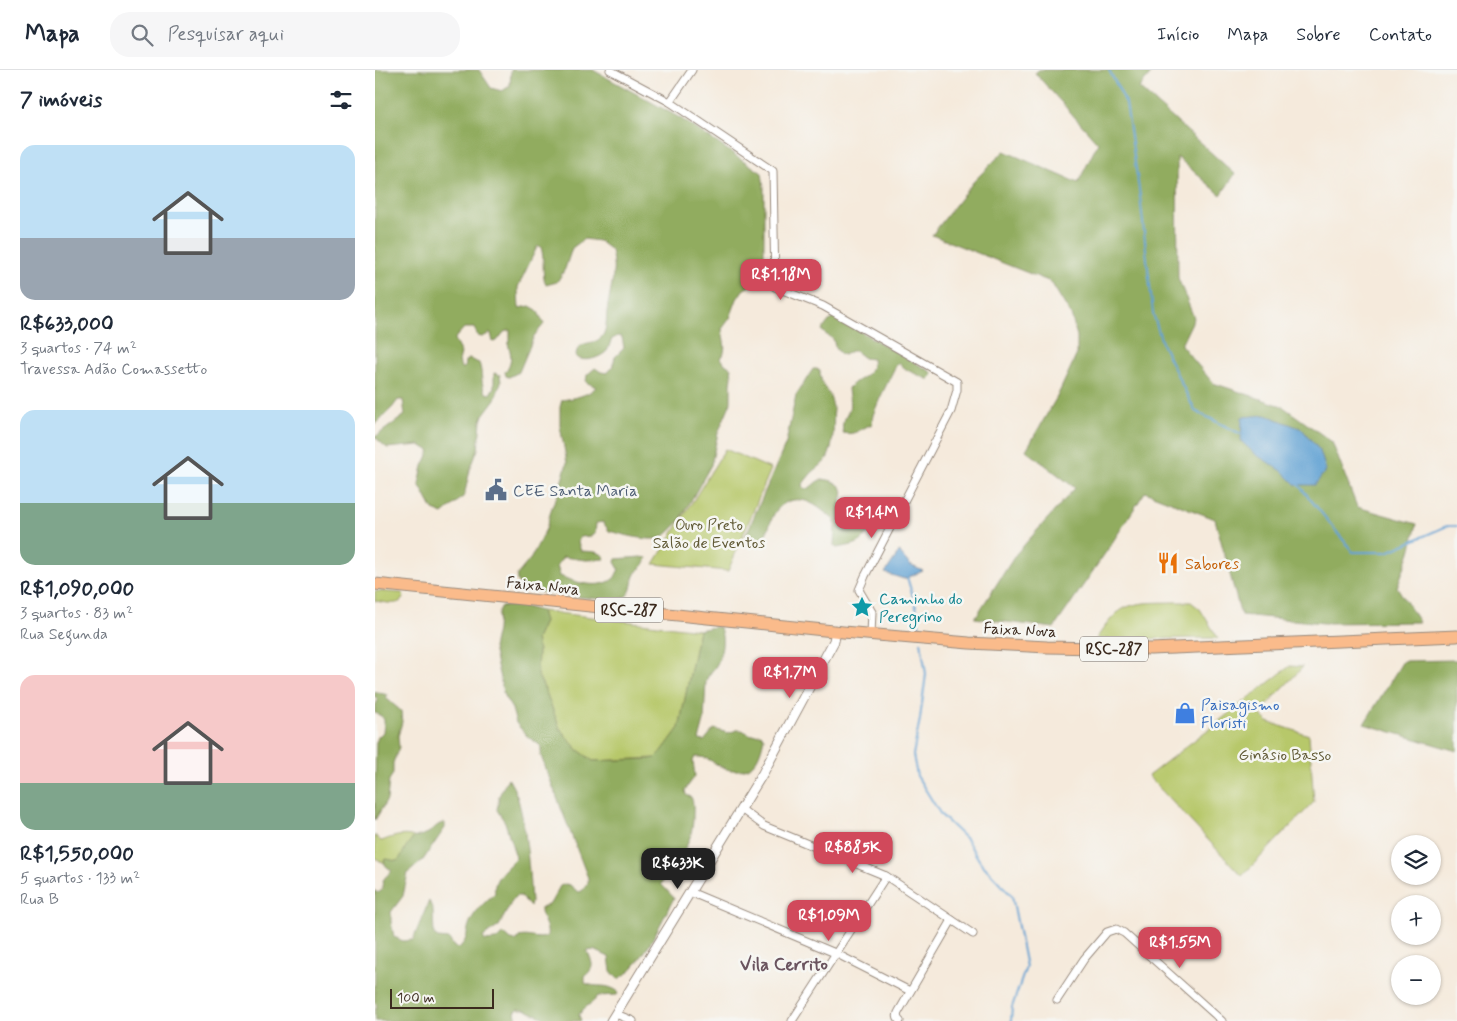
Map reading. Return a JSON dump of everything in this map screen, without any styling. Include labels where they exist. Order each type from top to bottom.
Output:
[{"type":"highway","name":"Faixa Nova","points":[[375,584],[836,631],[991,644],[1079,648],[1151,648],[1457,636]]},
{"type":"street","points":[[610,70],[670,102],[773,171],[775,287],[823,306],[957,382],[958,385],[951,411],[859,590],[872,612],[871,634]]},
{"type":"street","points":[[670,102],[692,70]]},
{"type":"street","points":[[633,1021],[613,1018],[763,773],[834,641],[836,631]]},
{"type":"street","points":[[741,809],[764,826],[886,876],[973,934]]},
{"type":"street","points":[[792,1021],[886,876]]},
{"type":"street","points":[[690,892],[835,953],[910,991]]},
{"type":"street","points":[[899,1020],[897,1015],[952,920]]},
{"type":"street","points":[[1057,1000],[1084,959],[1107,932],[1116,929],[1124,932],[1222,1021]]},
{"type":"green space","points":[[375,70],[479,70],[491,88],[502,91],[510,86],[511,70],[593,70],[680,118],[762,173],[764,187],[763,286],[751,285],[743,290],[737,299],[730,318],[722,329],[725,348],[721,358],[731,368],[731,402],[718,433],[711,465],[680,520],[662,537],[651,539],[636,537],[609,531],[603,522],[596,523],[595,534],[580,537],[578,542],[581,551],[601,554],[605,559],[586,560],[563,557],[557,566],[560,576],[572,581],[601,584],[615,577],[619,569],[615,562],[616,559],[647,558],[635,573],[631,590],[625,597],[608,599],[530,591],[520,586],[517,581],[517,575],[531,558],[546,529],[567,463],[560,426],[562,400],[580,396],[593,390],[596,387],[586,382],[587,375],[595,368],[607,373],[612,368],[615,357],[624,348],[622,337],[618,336],[612,339],[607,351],[600,356],[588,360],[576,357],[579,347],[600,339],[606,327],[613,259],[611,250],[599,241],[584,239],[572,248],[565,269],[557,282],[546,285],[541,247],[538,246],[536,249],[518,287],[519,308],[530,306],[537,310],[544,324],[534,336],[519,372],[509,377],[506,376],[505,372],[511,359],[508,344],[510,341],[510,330],[504,332],[497,341],[493,342],[491,333],[482,337],[478,336],[474,328],[464,328],[454,340],[461,353],[459,361],[461,368],[464,368],[465,361],[469,359],[479,363],[486,393],[490,394],[494,387],[494,373],[500,375],[501,382],[495,399],[483,415],[481,421],[478,449],[470,470],[464,496],[443,514],[433,510],[419,484],[423,466],[430,451],[420,445],[387,448],[375,437],[405,415],[403,400],[398,400],[375,424]]},
{"type":"green space","points":[[1039,70],[1154,70],[1139,88],[1235,174],[1221,195],[1177,157],[1178,278],[1194,318],[1181,345],[1213,383],[1282,406],[1332,442],[1357,507],[1417,524],[1410,552],[1397,587],[1419,622],[1324,623],[1241,615],[1215,519],[1145,492],[1054,628],[975,618],[1016,554],[1075,488],[1026,450],[1057,397],[1077,354],[1077,336],[1071,315],[1051,282],[932,235],[974,181],[1004,151],[1078,183],[1098,143],[1035,73]]},
{"type":"green space","points":[[835,317],[933,373],[927,379],[907,370],[899,363],[896,365],[873,415],[872,424],[847,434],[843,433],[843,422],[850,407],[848,388],[868,373],[871,369],[872,359],[864,358],[855,351],[844,355],[836,349],[833,339],[822,330]]},
{"type":"green space","points":[[813,369],[820,371],[820,376],[831,399],[833,433],[829,455],[824,463],[802,485],[803,488],[807,489],[820,480],[832,481],[842,488],[840,507],[842,511],[871,524],[866,536],[850,546],[837,548],[834,546],[834,520],[811,503],[799,500],[792,500],[779,508],[762,538],[758,540],[746,535],[786,443],[796,395]]},
{"type":"green space","name":"Ouro Preto Salão de Eventos","points":[[725,449],[771,469],[728,571],[654,564]]},
{"type":"green space","points":[[375,591],[402,593],[404,595],[400,602],[388,603],[375,601]]},
{"type":"green space","points":[[1191,602],[1200,609],[1218,638],[1096,639],[1110,620],[1119,612],[1133,605]]},
{"type":"green space","points":[[518,605],[541,611],[544,622],[536,639],[538,649],[537,674],[560,729],[577,749],[593,761],[650,759],[655,758],[662,751],[679,728],[699,630],[714,627],[719,627],[721,631],[722,645],[717,664],[706,681],[704,721],[699,740],[704,741],[714,729],[728,733],[742,730],[751,735],[761,734],[764,738],[761,751],[752,765],[742,770],[727,769],[707,759],[695,757],[693,761],[695,776],[685,790],[686,795],[691,797],[693,804],[690,836],[683,853],[661,884],[674,898],[643,955],[627,974],[618,979],[611,971],[609,957],[594,950],[587,951],[592,967],[585,976],[585,983],[593,986],[609,987],[619,992],[617,995],[598,996],[581,1012],[579,1015],[581,1021],[551,1021],[524,1009],[518,1009],[515,1012],[517,1021],[375,1021],[375,1009],[377,1008],[375,1003],[375,890],[378,893],[382,890],[384,879],[392,871],[385,865],[384,860],[397,861],[412,839],[428,833],[438,825],[445,823],[445,828],[423,860],[408,873],[403,896],[391,912],[394,937],[403,941],[413,940],[429,901],[433,910],[434,935],[438,938],[449,939],[454,947],[459,948],[465,941],[472,918],[481,906],[495,893],[498,878],[516,858],[505,822],[497,810],[499,796],[508,778],[517,796],[524,824],[531,902],[530,907],[521,896],[516,896],[499,926],[483,937],[485,941],[496,940],[503,933],[511,940],[516,941],[522,936],[541,938],[547,936],[541,908],[550,904],[560,886],[570,885],[578,892],[582,891],[588,883],[588,878],[541,756],[541,746],[527,736],[516,723],[512,709],[504,696],[493,648],[498,613],[500,607]]},
{"type":"green space","points":[[541,611],[699,630],[679,728],[655,758],[593,761],[577,749],[560,729],[537,674],[538,649],[536,639],[544,622]]},
{"type":"green space","points":[[1457,660],[1457,751],[1364,724],[1403,661]]},
{"type":"green space","name":"Ginásio Basso","points":[[1290,666],[1303,667],[1259,713],[1268,722],[1309,735],[1314,802],[1242,876],[1148,776]]},
{"type":"green space","points":[[375,692],[388,695],[386,698],[401,711],[402,722],[398,736],[399,747],[393,763],[393,774],[389,780],[387,800],[375,820],[376,743],[378,737],[383,732],[384,722],[383,718],[375,713],[378,700],[375,697]]},
{"type":"green space","points":[[375,835],[382,841],[402,835],[414,837],[399,860],[384,861],[385,865],[375,857]]},
{"type":"water","points":[[1266,415],[1302,429],[1320,451],[1326,470],[1315,485],[1296,485],[1282,471],[1255,454],[1241,441],[1242,417]]},
{"type":"water","points":[[899,552],[910,565],[923,571],[904,579],[885,573]]},
{"type":"waterway","points":[[1109,70],[1126,103],[1140,196],[1153,313],[1163,346],[1195,411],[1241,434]]},
{"type":"waterway","points":[[1298,484],[1353,552],[1387,552],[1447,526],[1457,526]]},
{"type":"waterway","points":[[907,577],[918,614],[920,635]]},
{"type":"waterway","points":[[921,642],[926,674],[913,755],[917,776],[941,815],[966,839],[981,863],[1012,896],[1026,967],[1012,1007],[1011,1021]]},
{"type":"place","name":"CEE Santa Maria","points":[[496,490]]},
{"type":"place","name":"Sabores","points":[[1168,563]]},
{"type":"place","name":"Caminho do Peregrino","points":[[862,607]]},
{"type":"place","name":"Paisagismo Floristi","points":[[1185,713]]},
{"type":"district","name":"Vila Cerrito","points":[[784,964]]}]
